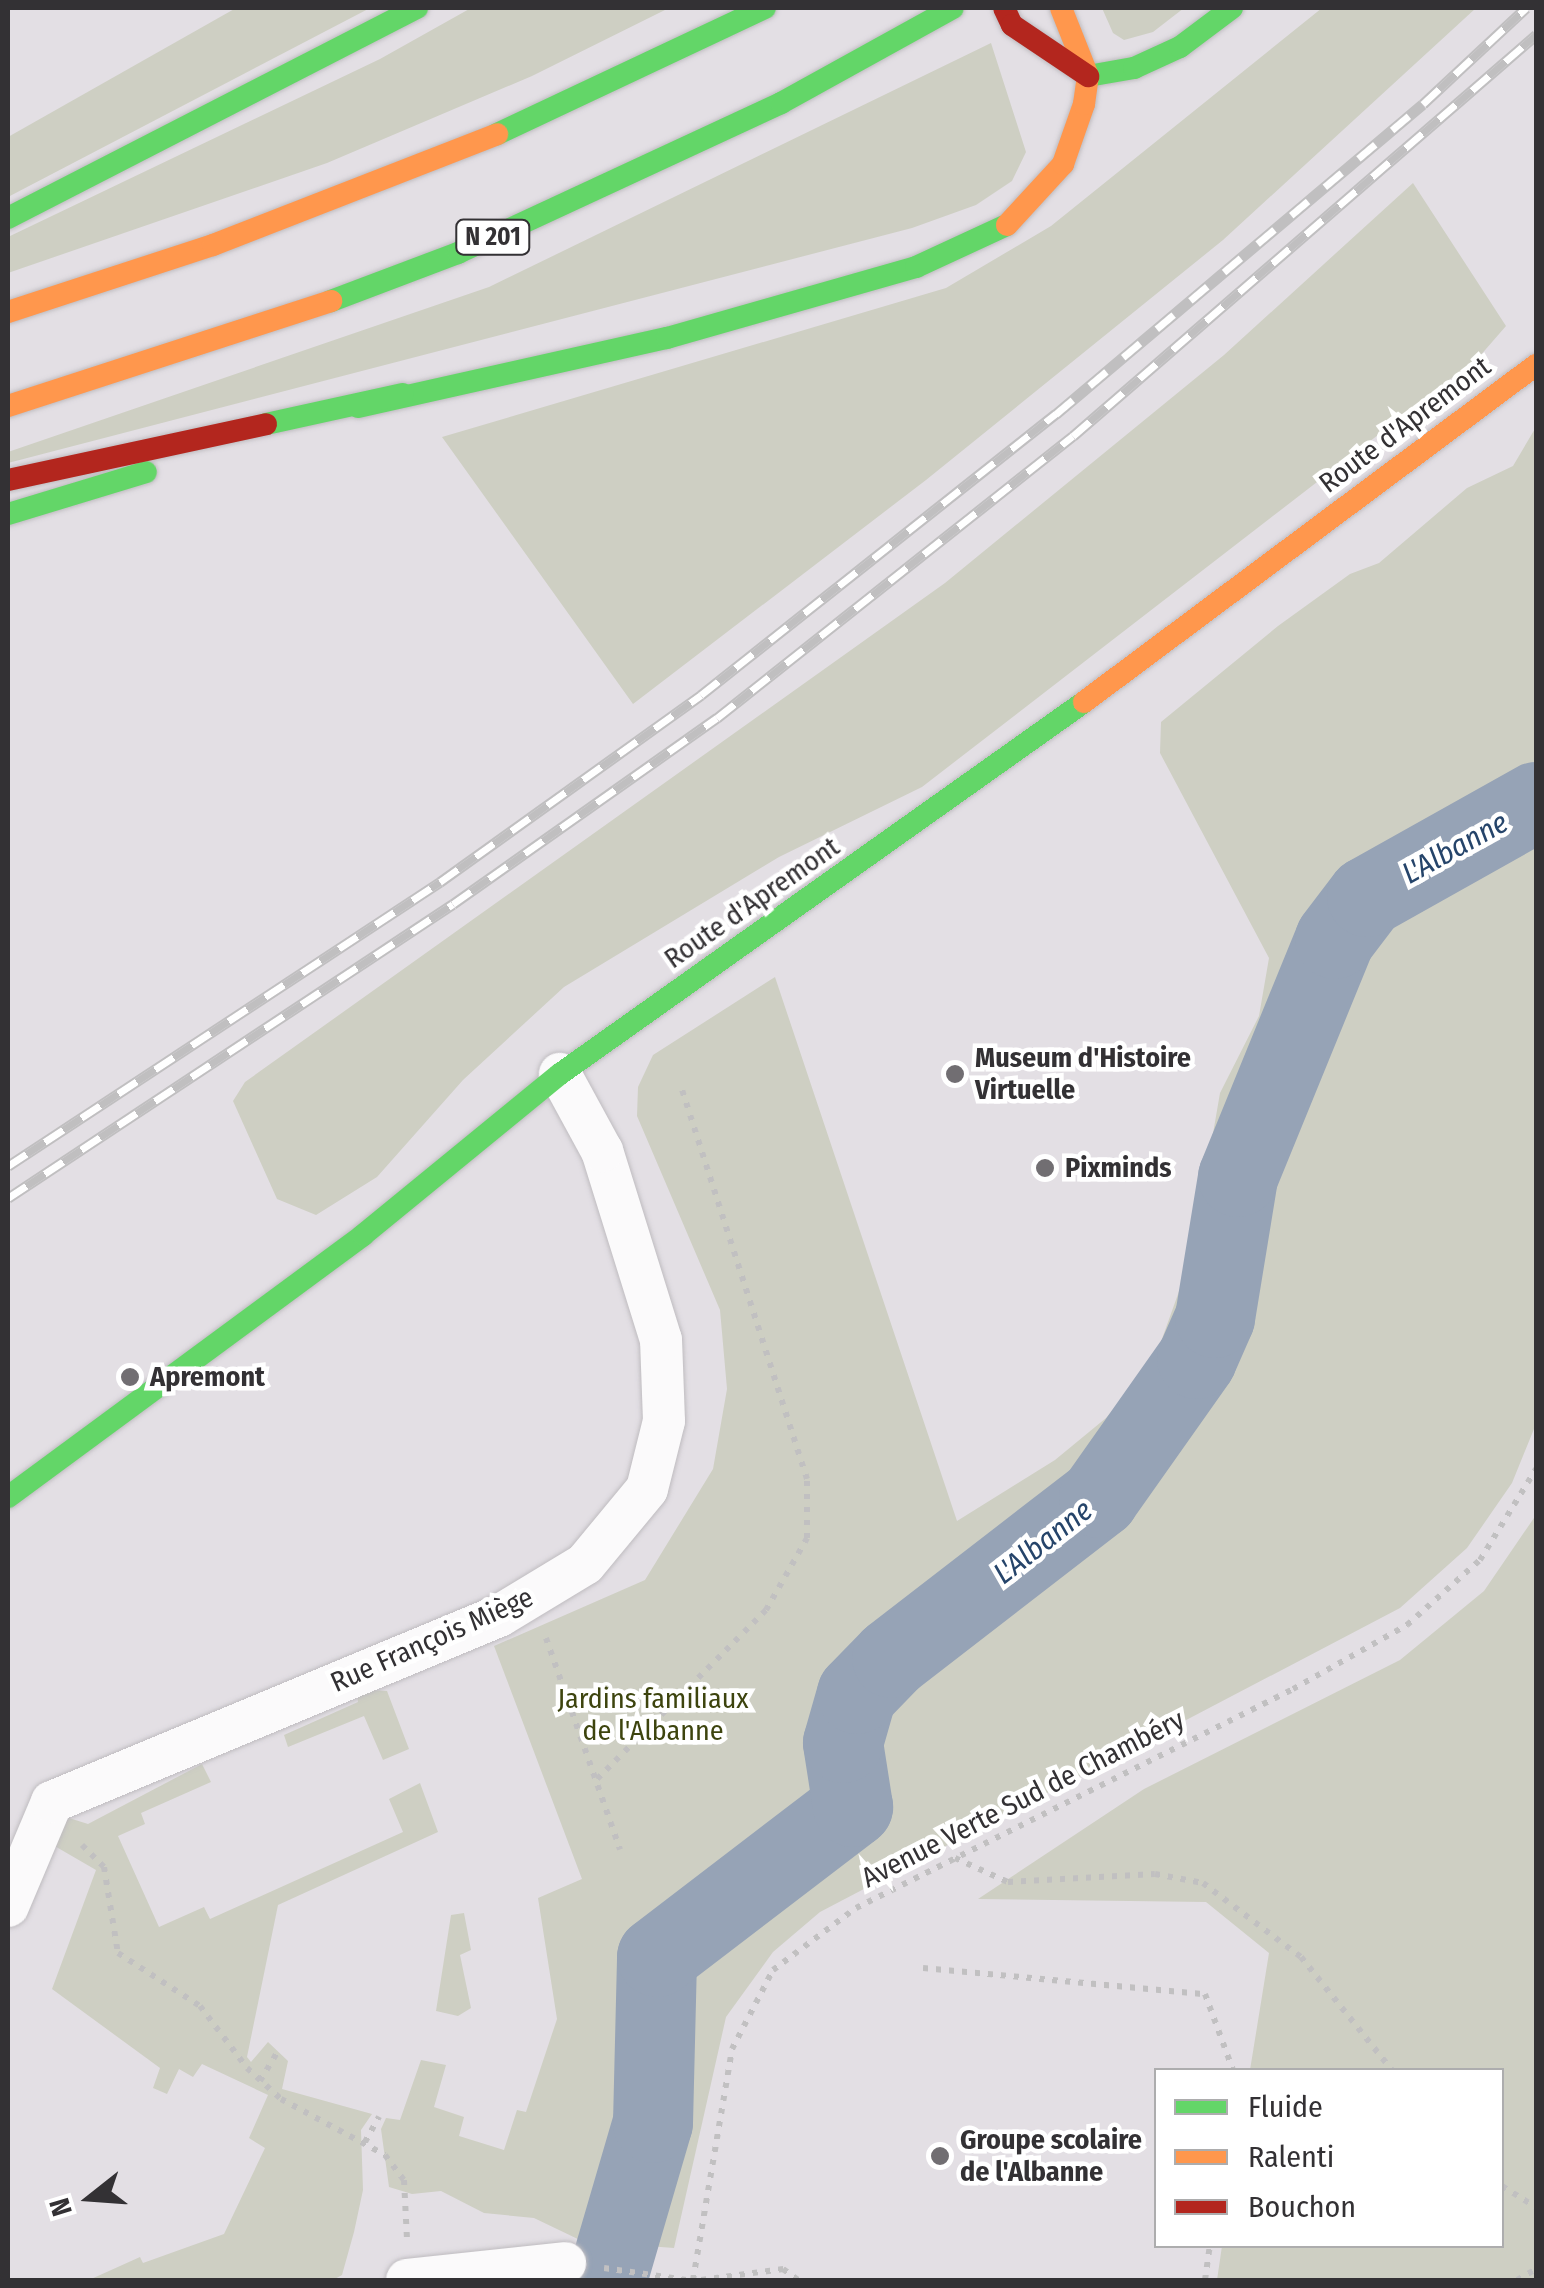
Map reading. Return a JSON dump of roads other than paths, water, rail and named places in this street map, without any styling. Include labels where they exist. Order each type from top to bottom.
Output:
[{"type":"main road","points":[[8,218],[418,8]]},
{"type":"main road","points":[[8,312],[213,245],[456,153],[764,8]]},
{"type":"main road","name":"N 201","points":[[8,406],[295,315],[458,253],[781,104],[953,8]]},
{"type":"main road","points":[[8,480],[667,338],[973,246],[1040,198],[1077,136],[1088,76],[1061,8]]},
{"type":"main road","points":[[1008,16],[1088,76],[1134,68],[1180,48],[1232,8]]},
{"type":"main road","name":"Route d'Apremont","points":[[8,1497],[363,1234],[560,1074],[964,791],[1536,365]]},
{"type":"main road","points":[[8,514],[403,394]]},
{"type":"street","name":"Rue François Miège","points":[[8,1906],[52,1802],[531,1597],[585,1564],[647,1489],[664,1420],[661,1340],[602,1150],[560,1074]]},
{"type":"street","points":[[408,2280],[565,2263]]},
{"type":"waterway","name":"L'Albanne","points":[[607,2280],[653,2123],[657,1957],[853,1807],[843,1743],[857,1694],[892,1658],[1099,1498],[1197,1359],[1215,1318],[1238,1177],[1335,939],[1367,897],[1536,802]]},
{"type":"railway","points":[[8,1166],[440,882],[701,695],[1056,414],[1423,104],[1526,8]]},
{"type":"railway","points":[[8,1198],[453,904],[717,718],[1073,436],[1536,35]]},
{"type":"place","name":"Museum d'Histoire Virtuelle","points":[[955,1074]]},
{"type":"place","name":"Pixminds","points":[[1045,1168]]},
{"type":"place","name":"Apremont","points":[[130,1377]]},
{"type":"place","name":"Groupe scolaire de l'Albanne","points":[[940,2156]]},
{"type":"park label","name":"Jardins familiaux de l'Albanne","points":[[653,1715]]}]
